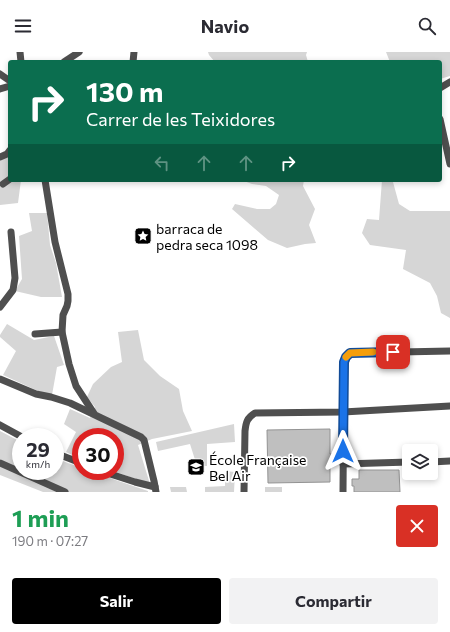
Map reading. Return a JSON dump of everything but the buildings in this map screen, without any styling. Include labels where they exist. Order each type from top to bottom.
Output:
[{"type":"street","points":[[67,60],[79,52]]},
{"type":"street","points":[[442,128],[450,164]]},
{"type":"street","points":[[3,184],[8,180]]},
{"type":"street","points":[[45,182],[55,242],[68,294],[67,306],[63,315],[62,332],[69,364],[76,386],[95,415]]},
{"type":"street","points":[[0,307],[13,290],[16,278],[11,232]]},
{"type":"street","points":[[35,334],[62,332]]},
{"type":"street","points":[[343,492],[344,362],[346,357],[350,353],[450,351]]},
{"type":"street","points":[[0,378],[36,394],[70,403],[141,437],[144,440],[153,473],[155,489],[124,478]]},
{"type":"street","points":[[244,492],[246,422],[255,412],[343,412],[450,406]]},
{"type":"street","points":[[0,425],[12,432]]},
{"type":"street","points":[[438,462],[450,461]]},
{"type":"street","points":[[343,464],[402,462]]},
{"type":"street","points":[[0,463],[65,492]]},
{"type":"shaded area","points":[[208,52],[307,52],[307,60],[213,60]]},
{"type":"shaded area","points":[[386,52],[450,52],[450,76],[442,78],[442,60],[389,60]]},
{"type":"shaded area","points":[[8,154],[8,182],[21,182],[18,203],[0,205],[0,159]]},
{"type":"shaded area","points":[[246,182],[304,182],[303,186],[315,209],[309,225],[316,243],[287,248],[268,240],[232,209],[235,204],[257,209],[270,209],[276,204],[279,195],[266,186]]},
{"type":"shaded area","points":[[382,182],[393,182],[399,204],[410,211],[450,211],[450,318],[441,313],[437,296],[430,283],[403,269],[406,250],[370,245],[362,233],[367,219],[379,220]]},
{"type":"shaded area","points":[[29,213],[47,213],[50,245],[56,263],[62,297],[41,297],[15,291],[22,279],[19,236],[32,231]]},
{"type":"shaded area","points":[[7,324],[34,340],[54,336],[64,365],[57,367],[52,395],[38,391],[3,375],[16,351],[0,337]]},
{"type":"shaded area","points":[[138,330],[144,360],[160,376],[179,389],[183,411],[192,431],[152,439],[138,445],[150,484],[124,475],[124,428],[72,428],[72,429],[64,424],[70,409],[90,418],[95,407],[87,397],[93,384],[111,367],[122,362],[118,332]]},
{"type":"shaded area","points":[[234,424],[235,442],[207,444],[207,466],[197,466],[190,444],[158,451],[156,442]]},
{"type":"shaded area","points":[[0,431],[12,437],[12,480],[0,475]]},
{"type":"shaded area","points":[[72,440],[72,455],[66,452]]},
{"type":"shaded area","points":[[64,461],[72,465],[72,480],[116,480],[148,491],[148,492],[43,492],[13,480],[64,480]]},
{"type":"shaded area","points":[[225,471],[235,472],[234,492],[205,492],[205,487],[225,486]]},
{"type":"shaded area","points":[[170,487],[186,487],[187,492],[171,492]]},
{"type":"shaded area","points":[[265,487],[282,487],[282,492],[265,492]]},
{"type":"slow traffic","points":[[346,357],[350,353],[373,352]]},
{"type":"place","name":"barraca de pedra seca 1098","points":[[143,236]]},
{"type":"place","name":"École Française Bel Air","points":[[196,467]]},
{"type":"route","points":[[343,451],[344,362],[346,357],[350,353],[393,352]]}]
